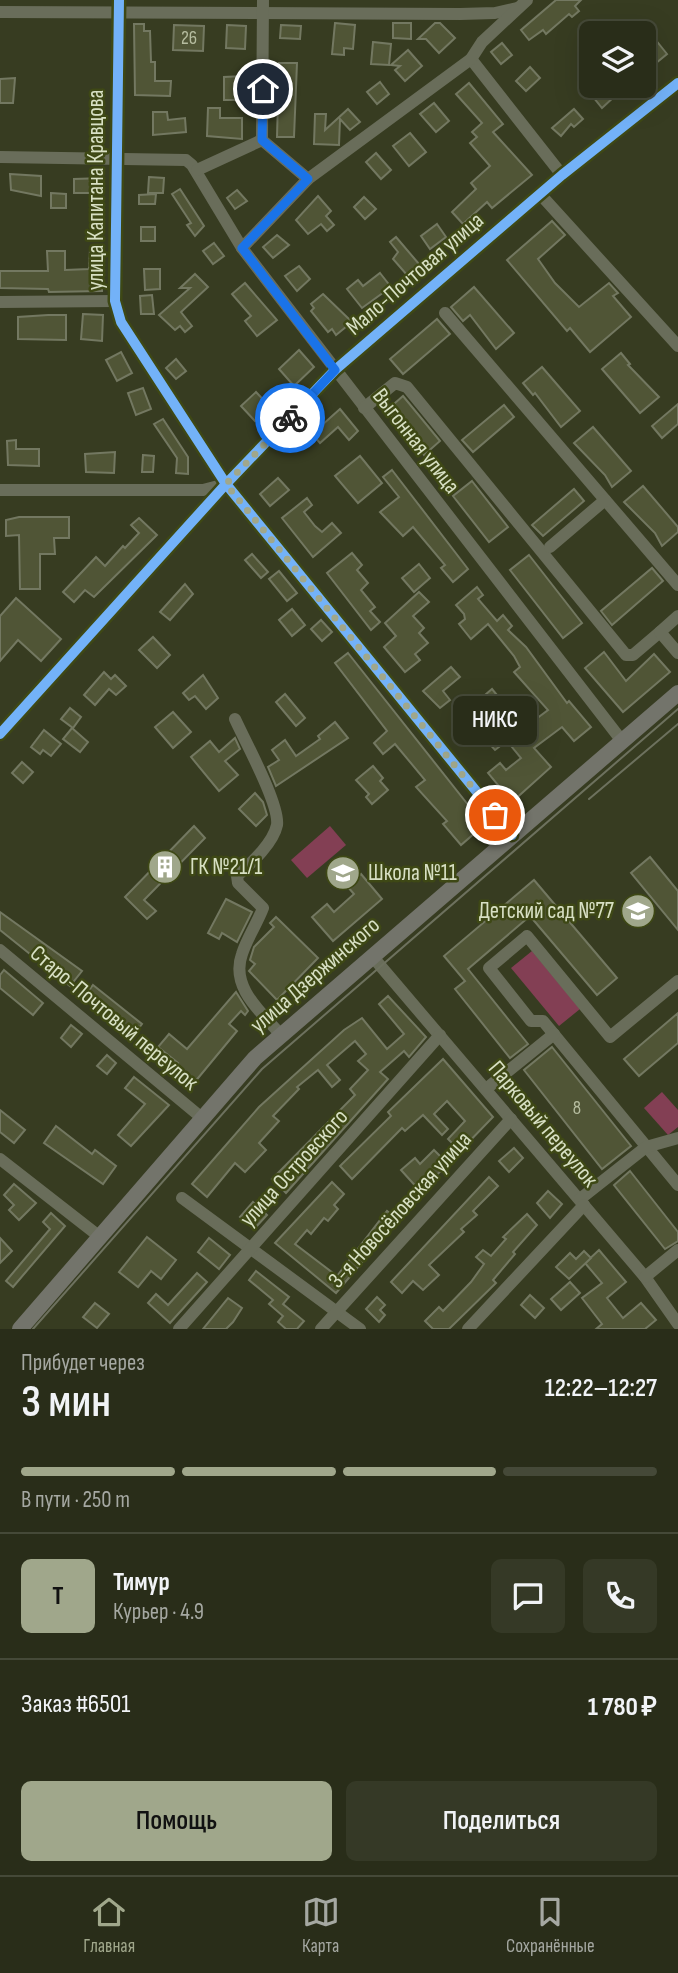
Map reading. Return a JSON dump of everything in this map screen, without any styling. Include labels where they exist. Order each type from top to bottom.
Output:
[{"type":"main road","name":"улица Дзержинского","points":[[20,1329],[255,1058],[678,693]]},
{"type":"street","points":[[0,12],[118,6],[263,6],[472,14],[522,4]]},
{"type":"street","points":[[242,248],[308,179],[471,60],[489,34],[522,4]]},
{"type":"street","name":"улица Капитана Кравцова","points":[[118,6],[116,301],[125,330],[226,484],[512,835]]},
{"type":"street","points":[[262,140],[263,6]]},
{"type":"street","points":[[472,14],[489,34]]},
{"type":"street","points":[[471,60],[562,175]]},
{"type":"street","name":"Мало-Почтовая улица","points":[[0,734],[226,484],[335,370],[562,175],[678,83]]},
{"type":"street","points":[[197,170],[262,140]]},
{"type":"street","points":[[262,140],[308,179]]},
{"type":"street","points":[[0,157],[118,159]]},
{"type":"street","name":"Выгонная улица","points":[[118,159],[186,160],[197,170],[242,248],[622,741]]},
{"type":"street","points":[[540,194],[678,346]]},
{"type":"street","points":[[0,302],[116,301]]},
{"type":"street","points":[[445,313],[678,585]]},
{"type":"street","points":[[364,408],[393,384],[407,387],[626,655],[632,655],[678,616]]},
{"type":"street","points":[[0,490],[203,490],[226,484]]},
{"type":"street","points":[[550,547],[605,499]]},
{"type":"street","points":[[660,632],[678,653]]},
{"type":"street","points":[[235,719],[275,808],[277,825],[254,859],[237,876],[238,883],[263,908],[242,954],[237,974],[242,988],[281,1035]]},
{"type":"street","points":[[678,981],[610,1037],[527,936],[489,968],[531,1021],[543,1021],[678,1185]]},
{"type":"street","name":"Старо-Почтовый переулок","points":[[0,950],[202,1118]]},
{"type":"street","name":"Парковый переулок","points":[[372,956],[645,1277],[678,1325]]},
{"type":"street","points":[[486,1089],[554,1034]]},
{"type":"street","name":"улица Островского","points":[[179,1329],[440,1035]]},
{"type":"street","name":"3-я Новосёловская улица","points":[[321,1329],[511,1119]]},
{"type":"street","points":[[468,1329],[582,1202],[646,1147],[678,1138]]},
{"type":"street","points":[[0,1158],[100,1237]]},
{"type":"street","points":[[182,1198],[360,1329]]},
{"type":"street","points":[[645,1277],[678,1250]]},
{"type":"street","points":[[673,1329],[678,1325]]},
{"type":"shaded area","points":[[330,826],[346,845],[307,878],[291,860]]},
{"type":"shaded area","points":[[532,951],[580,1009],[559,1026],[511,968]]},
{"type":"shaded area","points":[[662,1092],[678,1110],[678,1127],[668,1135],[644,1108]]},
{"type":"building","points":[[556,0],[581,0],[575,6],[579,11],[572,17],[569,14],[546,34],[543,30],[529,40],[521,30]]},
{"type":"building","points":[[335,23],[355,25],[353,49],[344,48],[344,55],[332,54]]},
{"type":"building","points":[[393,23],[411,23],[411,39],[393,38]]},
{"type":"building","points":[[435,23],[440,23],[455,38],[439,53],[426,39],[418,39]]},
{"type":"building","points":[[134,24],[144,24],[144,31],[150,31],[155,81],[171,81],[170,96],[135,95]]},
{"type":"building","points":[[174,25],[204,26],[203,51],[173,50]]},
{"type":"building","points":[[227,25],[246,26],[245,49],[226,48]]},
{"type":"building","points":[[281,25],[301,26],[300,39],[280,38]]},
{"type":"building","points":[[656,40],[667,54],[656,63]]},
{"type":"building","points":[[373,42],[391,44],[389,65],[371,64]]},
{"type":"building","points":[[502,43],[512,55],[501,64],[491,52]]},
{"type":"building","points":[[408,50],[422,66],[405,81],[395,70],[400,66],[391,65]]},
{"type":"building","points":[[279,63],[297,63],[294,137],[277,137]]},
{"type":"building","points":[[530,67],[540,78],[526,91],[516,81]]},
{"type":"building","points":[[244,76],[245,100],[224,100],[224,77]]},
{"type":"building","points":[[15,78],[13,103],[0,103],[0,79]]},
{"type":"building","points":[[380,82],[389,94],[377,104],[367,92]]},
{"type":"building","points":[[469,83],[503,124],[493,132],[532,175],[492,208],[487,202],[463,224],[452,212],[476,189],[471,183],[490,166],[470,143],[477,137],[472,132],[482,123],[456,94]]},
{"type":"building","points":[[594,98],[613,98],[602,108]]},
{"type":"building","points":[[434,103],[449,121],[436,132],[420,114]]},
{"type":"building","points":[[208,108],[220,108],[220,118],[242,118],[242,139],[207,136]]},
{"type":"building","points":[[348,109],[360,122],[350,130],[340,119],[339,145],[314,144],[315,114],[326,114],[325,130]]},
{"type":"building","points":[[574,109],[583,119],[574,127],[571,124],[561,136],[552,128]]},
{"type":"building","points":[[153,112],[167,112],[168,120],[185,118],[186,132],[153,135]]},
{"type":"building","points":[[410,133],[426,152],[409,166],[393,146]]},
{"type":"building","points":[[376,153],[391,170],[381,179],[366,162]]},
{"type":"building","points":[[10,174],[41,176],[41,196],[11,190]]},
{"type":"building","points":[[149,177],[164,178],[163,193],[148,193]]},
{"type":"building","points":[[104,178],[103,193],[74,193],[74,179]]},
{"type":"building","points":[[180,189],[204,226],[195,236],[187,225],[191,223],[172,194]]},
{"type":"building","points":[[237,190],[247,201],[235,209],[227,198]]},
{"type":"building","points":[[51,193],[66,194],[66,208],[51,208]]},
{"type":"building","points":[[156,194],[155,204],[139,204],[139,195]]},
{"type":"building","points":[[318,196],[331,211],[326,216],[334,225],[327,231],[321,224],[308,234],[296,220]]},
{"type":"building","points":[[364,197],[376,209],[365,219],[354,207]]},
{"type":"building","points":[[552,221],[565,235],[538,259],[555,283],[579,307],[609,283],[618,293],[613,296],[631,317],[590,352],[570,328],[567,331],[507,260]]},
{"type":"building","points":[[437,224],[446,237],[430,249],[421,236]]},
{"type":"building","points":[[141,227],[155,227],[155,241],[141,241]]},
{"type":"building","points":[[277,235],[289,245],[273,258],[263,247]]},
{"type":"building","points":[[396,237],[419,264],[407,275],[393,259],[398,252],[390,242]]},
{"type":"building","points":[[214,243],[224,256],[213,264],[203,251]]},
{"type":"building","points":[[90,250],[101,250],[102,291],[49,292],[48,289],[0,288],[0,271],[48,271],[47,251],[65,251],[65,270],[89,269]]},
{"type":"building","points":[[299,266],[310,279],[297,291],[285,276]]},
{"type":"building","points":[[144,269],[160,269],[160,289],[145,290]]},
{"type":"building","points":[[380,273],[391,287],[362,308],[347,289],[358,280],[363,286]]},
{"type":"building","points":[[195,274],[208,287],[181,312],[192,326],[185,332],[180,326],[175,330],[159,315],[190,288],[180,288]]},
{"type":"building","points":[[245,283],[277,320],[257,336],[245,321],[251,316],[232,294]]},
{"type":"building","points":[[474,287],[514,333],[496,349],[470,315],[463,321],[451,307]]},
{"type":"building","points":[[323,294],[352,322],[336,335],[332,329],[328,332],[311,311],[314,308],[311,304]]},
{"type":"building","points":[[152,295],[154,314],[141,314],[140,296]]},
{"type":"building","points":[[83,314],[103,315],[102,341],[81,339]]},
{"type":"building","points":[[66,315],[66,340],[18,339],[18,317]]},
{"type":"building","points":[[437,319],[450,334],[403,374],[390,359]]},
{"type":"building","points":[[299,350],[314,367],[294,386],[279,369]]},
{"type":"building","points":[[121,352],[132,373],[117,381],[106,360]]},
{"type":"building","points":[[621,353],[630,364],[628,365],[659,397],[640,413],[602,369]]},
{"type":"building","points":[[176,359],[186,371],[176,379],[166,368]]},
{"type":"building","points":[[542,367],[580,411],[561,427],[535,393],[533,395],[523,383]]},
{"type":"building","points":[[143,388],[151,409],[136,415],[128,393]]},
{"type":"building","points":[[256,392],[270,407],[255,421],[241,406]]},
{"type":"building","points":[[403,396],[440,441],[424,455],[387,410]]},
{"type":"building","points":[[678,404],[678,424],[662,438],[652,426]]},
{"type":"building","points":[[504,405],[514,417],[473,452],[462,440]]},
{"type":"building","points":[[340,409],[358,431],[349,440],[338,427],[320,443],[312,434]]},
{"type":"building","points":[[163,419],[188,457],[188,474],[176,473],[177,458],[154,424]]},
{"type":"building","points":[[593,427],[631,471],[612,487],[605,475],[574,443]]},
{"type":"building","points":[[16,440],[16,449],[39,449],[39,466],[8,465],[7,441]]},
{"type":"building","points":[[115,452],[114,473],[86,472],[85,454]]},
{"type":"building","points":[[143,455],[154,456],[153,472],[142,472]]},
{"type":"building","points":[[360,456],[382,483],[358,503],[335,476]]},
{"type":"building","points":[[392,470],[468,569],[453,582],[441,568],[445,565],[413,527],[403,536],[380,512],[399,497],[383,477]]},
{"type":"building","points":[[278,478],[289,490],[270,506],[260,494]]},
{"type":"building","points":[[472,481],[508,527],[489,542],[453,496]]},
{"type":"building","points":[[643,486],[678,527],[678,532],[662,546],[655,533],[624,502]]},
{"type":"building","points":[[574,489],[584,501],[543,536],[532,525]]},
{"type":"building","points":[[307,498],[312,505],[304,512],[315,526],[322,532],[332,523],[341,533],[313,557],[282,518]]},
{"type":"building","points":[[19,517],[69,517],[69,538],[54,538],[55,554],[40,554],[40,589],[20,589],[19,535],[6,536],[6,520]]},
{"type":"building","points":[[139,518],[157,535],[94,597],[85,590],[74,602],[63,592],[96,557],[105,566],[123,546],[125,548],[139,533],[131,525]]},
{"type":"building","points":[[352,553],[362,565],[357,570],[368,583],[361,590],[375,607],[370,611],[380,622],[371,630],[327,573]]},
{"type":"building","points":[[252,554],[268,572],[261,578],[245,560]]},
{"type":"building","points":[[529,555],[582,623],[563,638],[510,570]]},
{"type":"building","points":[[419,564],[430,578],[414,592],[402,578]]},
{"type":"building","points":[[652,568],[663,581],[612,625],[601,611]]},
{"type":"building","points":[[279,571],[297,593],[287,601],[269,579]]},
{"type":"building","points":[[185,584],[193,594],[170,620],[160,612]]},
{"type":"building","points":[[477,587],[483,595],[478,599],[497,621],[503,615],[512,626],[508,630],[526,647],[567,703],[569,701],[591,727],[574,741],[562,727],[534,748],[551,767],[512,802],[488,773],[500,763],[506,770],[521,758],[507,741],[495,750],[486,740],[495,732],[482,717],[473,724],[464,713],[492,689],[524,728],[548,710],[514,672],[520,667],[488,624],[471,639],[459,624],[465,619],[456,605]]},
{"type":"building","points":[[419,592],[429,602],[413,616],[424,628],[419,633],[428,643],[415,654],[420,660],[405,672],[384,647],[396,636],[385,623]]},
{"type":"building","points":[[16,598],[61,639],[41,661],[18,640],[0,661],[0,616]]},
{"type":"building","points":[[292,609],[305,625],[292,636],[279,620]]},
{"type":"building","points":[[321,620],[332,632],[322,641],[311,629]]},
{"type":"building","points":[[153,637],[170,655],[157,668],[139,650]]},
{"type":"building","points":[[604,652],[626,681],[654,654],[670,672],[623,712],[585,668]]},
{"type":"building","points":[[348,653],[484,825],[461,845],[443,824],[447,821],[416,787],[425,780],[395,744],[383,754],[374,743],[387,731],[335,663]]},
{"type":"building","points":[[451,667],[460,677],[443,691],[450,700],[440,708],[423,691]]},
{"type":"building","points":[[104,672],[111,679],[115,675],[126,686],[116,695],[109,689],[95,705],[84,695]]},
{"type":"building","points":[[203,675],[218,698],[206,709],[195,696],[189,700],[183,693]]},
{"type":"building","points":[[285,694],[305,718],[296,726],[276,702]]},
{"type":"building","points":[[70,708],[81,717],[73,728],[61,719]]},
{"type":"building","points":[[173,712],[191,732],[173,748],[155,727]]},
{"type":"building","points":[[335,722],[348,738],[276,786],[268,767],[279,760],[272,750],[285,740],[296,756],[320,739],[318,736]]},
{"type":"building","points":[[72,728],[88,742],[80,752],[63,739]]},
{"type":"building","points":[[44,730],[61,744],[51,756],[43,750],[40,754],[31,747]]},
{"type":"building","points":[[235,738],[240,749],[225,761],[238,775],[219,791],[191,757],[210,741],[219,752]]},
{"type":"building","points":[[22,762],[33,772],[23,783],[12,773]]},
{"type":"building","points":[[373,766],[383,778],[380,781],[388,790],[372,804],[366,797],[369,794],[356,780]]},
{"type":"building","points":[[255,793],[263,802],[267,815],[256,826],[239,809]]},
{"type":"building","name":"ГК №21/1","points":[[194,826],[205,838],[144,900],[156,911],[147,919],[125,897]]},
{"type":"building","points":[[650,857],[678,891],[678,930],[631,873]]},
{"type":"building","name":"Школа №11","points":[[361,874],[382,899],[333,941],[312,917],[327,904],[334,912],[354,894],[347,886]]},
{"type":"building","points":[[534,880],[617,978],[597,995],[530,916],[468,969],[528,1044],[510,1058],[455,989],[465,981],[444,956]]},
{"type":"building","points":[[226,899],[252,912],[237,942],[222,933],[219,939],[208,933]]},
{"type":"building","points":[[0,912],[82,971],[70,986],[0,930]]},
{"type":"building","points":[[276,917],[318,958],[277,1000],[249,971],[255,964],[250,960],[254,947],[274,927],[270,923]]},
{"type":"building","points":[[4,970],[43,1003],[33,1015],[0,988],[0,975]]},
{"type":"building","points":[[93,985],[142,1024],[130,1040],[104,1019],[107,1015],[84,997]]},
{"type":"building","points":[[236,992],[248,1011],[245,1015],[241,1011],[229,1024],[237,1031],[189,1089],[170,1074],[178,1063],[158,1047],[169,1034],[187,1049]]},
{"type":"building","points":[[388,996],[426,1037],[409,1057],[404,1051],[380,1072],[388,1079],[286,1193],[272,1179],[355,1095],[350,1089],[368,1070],[358,1061],[366,1054],[355,1041],[327,1065],[340,1080],[332,1087],[318,1070],[297,1087],[299,1089],[273,1116],[279,1121],[259,1143],[266,1150],[245,1172],[235,1163],[207,1197],[192,1184],[259,1107],[344,1030],[362,1018],[387,1049],[404,1034],[379,1004]]},
{"type":"building","points":[[678,1013],[678,1043],[639,1076],[624,1059]]},
{"type":"building","points":[[71,1025],[82,1034],[71,1047],[61,1038]]},
{"type":"building","points":[[552,1047],[631,1146],[602,1169],[524,1070]]},
{"type":"building","points":[[107,1055],[116,1063],[107,1074],[97,1066]]},
{"type":"building","points":[[443,1059],[493,1117],[460,1151],[448,1139],[465,1121],[447,1101],[434,1114],[448,1129],[442,1135],[423,1115],[405,1131],[402,1128],[352,1179],[340,1166],[391,1116],[388,1112]]},
{"type":"building","points":[[134,1077],[169,1105],[131,1146],[118,1135],[145,1104],[125,1088]]},
{"type":"building","points":[[0,1110],[25,1130],[14,1143],[0,1132]]},
{"type":"building","points":[[56,1126],[92,1154],[95,1150],[116,1166],[103,1184],[44,1143]]},
{"type":"building","points":[[514,1148],[523,1158],[509,1172],[499,1161]]},
{"type":"building","points":[[434,1150],[448,1164],[420,1191],[401,1170],[415,1158],[420,1164]]},
{"type":"building","points":[[630,1171],[678,1232],[678,1241],[665,1249],[614,1185]]},
{"type":"building","points":[[489,1177],[498,1186],[473,1211],[477,1215],[461,1229],[464,1232],[429,1265],[439,1275],[423,1290],[413,1281],[402,1293],[391,1282]]},
{"type":"building","points":[[332,1182],[344,1194],[334,1205],[338,1209],[328,1221],[324,1218],[311,1234],[307,1230],[295,1244],[337,1276],[387,1211],[398,1220],[336,1293],[275,1243]]},
{"type":"building","points":[[14,1184],[36,1203],[19,1220],[9,1210],[14,1205],[4,1195]]},
{"type":"building","points":[[548,1191],[562,1204],[550,1218],[537,1203]]},
{"type":"building","points":[[253,1202],[267,1215],[254,1229],[240,1217]]},
{"type":"building","points":[[51,1213],[65,1226],[13,1287],[6,1281],[50,1229],[43,1222]]},
{"type":"building","points":[[527,1214],[537,1225],[493,1280],[496,1283],[449,1329],[433,1329],[425,1321],[439,1307],[443,1311],[471,1282],[484,1264],[476,1257],[483,1250],[491,1256],[506,1239],[503,1237]]},
{"type":"building","points":[[147,1237],[176,1260],[161,1279],[151,1271],[138,1287],[119,1272]]},
{"type":"building","points":[[0,1238],[12,1251],[0,1263]]},
{"type":"building","points":[[209,1238],[230,1255],[219,1269],[198,1252]]},
{"type":"building","points":[[599,1250],[626,1282],[607,1298],[623,1318],[641,1303],[656,1320],[645,1329],[596,1329],[602,1324],[582,1298],[602,1283],[585,1263]]},
{"type":"building","points":[[584,1251],[591,1258],[569,1279],[556,1267],[570,1253],[576,1259]]},
{"type":"building","points":[[256,1271],[289,1297],[283,1304],[304,1321],[297,1329],[286,1329],[278,1322],[283,1316],[269,1304],[273,1300],[249,1280]]},
{"type":"building","points":[[197,1273],[207,1282],[170,1323],[148,1303],[156,1294],[168,1305]]},
{"type":"building","points":[[570,1282],[580,1293],[561,1310],[551,1299]]},
{"type":"building","points":[[530,1295],[544,1308],[535,1318],[521,1305]]},
{"type":"building","points":[[377,1297],[385,1305],[380,1310],[385,1315],[379,1322],[366,1309]]},
{"type":"building","points":[[228,1298],[242,1308],[233,1322],[226,1329],[203,1329]]},
{"type":"building","points":[[95,1303],[109,1314],[97,1328],[83,1317]]},
{"type":"tram line","points":[[33,1329],[262,1069],[678,709]]},
{"type":"tram line","points":[[589,799],[678,724]]},
{"type":"cycle path","points":[[119,0],[115,301],[121,322],[226,484],[512,835]]},
{"type":"cycle path","points":[[0,734],[226,484],[335,370],[562,175],[678,83]]},
{"type":"way so far","points":[[290,418],[226,484],[495,815]]},
{"type":"place","name":"НИКС","points":[[495,815]]},
{"type":"place","name":"ГК №21/1","points":[[165,867]]},
{"type":"place","name":"Школа №11","points":[[343,873]]},
{"type":"place","name":"Детский сад №77","points":[[638,911]]},
{"type":"route","points":[[263,89],[262,140],[308,179],[242,248],[335,370],[290,418]]}]
